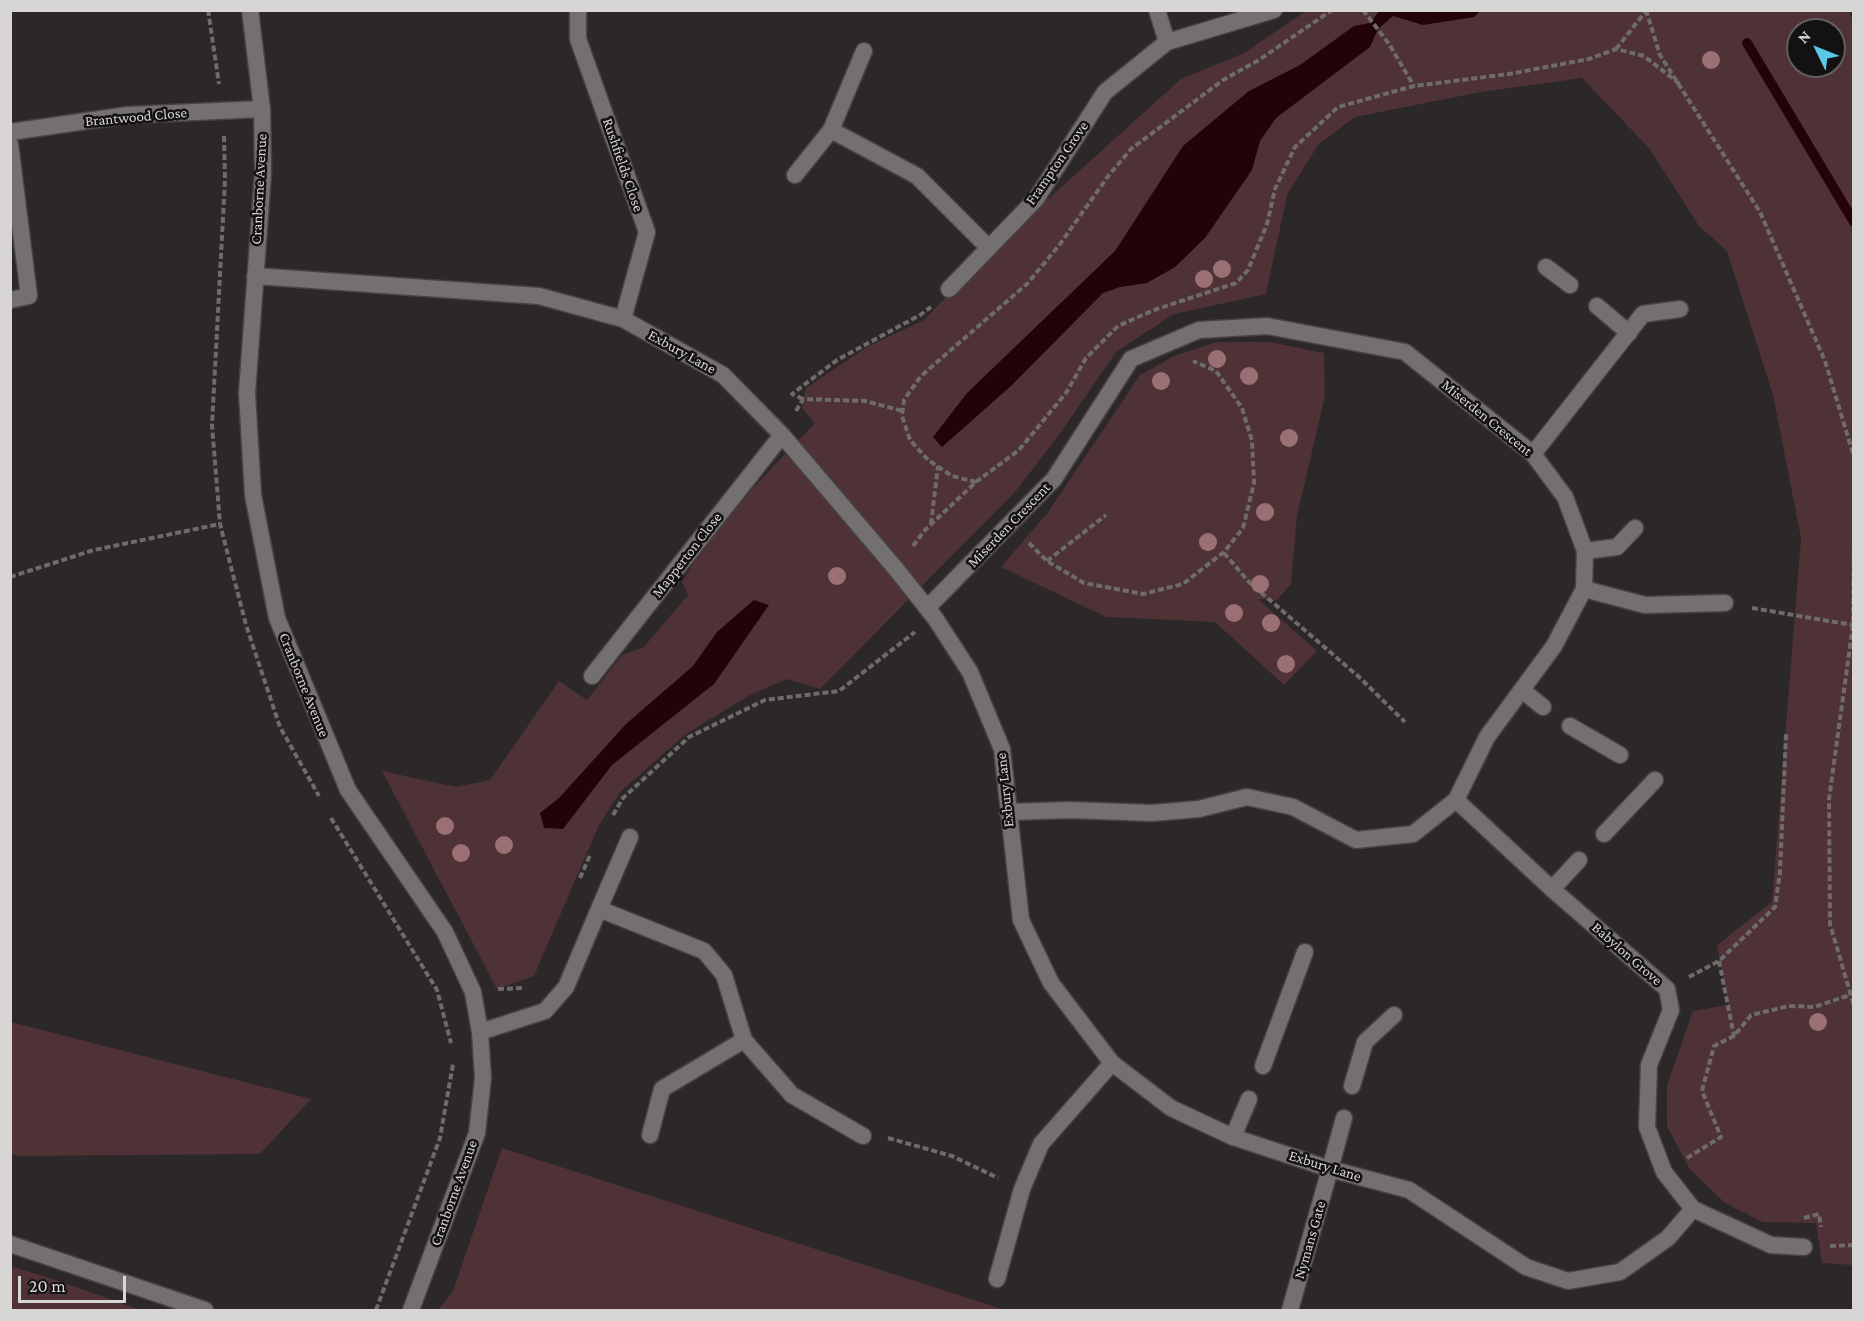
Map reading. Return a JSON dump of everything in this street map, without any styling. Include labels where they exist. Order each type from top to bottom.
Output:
[{"type":"street","name":"Cranborne Avenue","points":[[250,10],[262,108],[263,173],[247,393],[254,495],[277,618],[348,790],[445,932],[473,992],[480,1032],[483,1078],[477,1133],[411,1311]]},
{"type":"street","name":"Rushfields Close","points":[[578,10],[578,39],[646,232],[623,319]]},
{"type":"street","points":[[1157,10],[1167,42]]},
{"type":"street","name":"Frampton Grove","points":[[949,289],[1036,199],[1105,92],[1167,42],[1274,10]]},
{"type":"street","points":[[795,175],[831,130],[864,51]]},
{"type":"street","name":"Brantwood Close","points":[[10,132],[128,115],[262,108]]},
{"type":"street","points":[[831,130],[917,176],[988,247]]},
{"type":"street","points":[[10,144],[30,296],[10,300]]},
{"type":"street","points":[[1546,267],[1570,285]]},
{"type":"street","name":"Exbury Lane","points":[[255,276],[538,296],[623,319],[723,375],[782,435],[896,568],[931,613],[970,672],[1002,748],[1021,920],[1051,983],[1112,1063],[1171,1108],[1233,1137],[1330,1169],[1409,1190],[1526,1267],[1568,1281],[1620,1272],[1668,1238],[1694,1209]]},
{"type":"street","points":[[1597,306],[1629,333]]},
{"type":"street","points":[[1533,454],[1643,314],[1680,309]]},
{"type":"street","name":"Miserden Crescent","points":[[931,613],[1010,523],[1054,478],[1131,359],[1199,330],[1267,326],[1405,352],[1533,454],[1564,497],[1585,551],[1584,589],[1554,646],[1487,737],[1456,800],[1413,834],[1356,840],[1293,807],[1247,797],[1199,809],[1152,813],[1071,810],[1008,812]]},
{"type":"street","name":"Mapperton Close","points":[[592,676],[782,435]]},
{"type":"street","points":[[1585,551],[1617,547],[1635,528]]},
{"type":"street","points":[[1584,589],[1645,605],[1725,603]]},
{"type":"street","points":[[1522,690],[1543,707]]},
{"type":"street","points":[[1570,726],[1620,754]]},
{"type":"street","points":[[1604,834],[1655,780]]},
{"type":"street","name":"Babylon Grove","points":[[1456,800],[1552,890],[1668,989],[1671,1010],[1649,1065],[1647,1127],[1664,1172],[1694,1209],[1771,1245],[1804,1247]]},
{"type":"street","points":[[480,1032],[546,1011],[566,987],[630,837]]},
{"type":"street","points":[[1552,890],[1580,860]]},
{"type":"street","points":[[599,909],[704,951],[724,975],[744,1040],[792,1095],[863,1136]]},
{"type":"street","points":[[1263,1066],[1305,952]]},
{"type":"street","points":[[1352,1086],[1365,1042],[1394,1015]]},
{"type":"street","points":[[650,1135],[662,1089],[744,1040]]},
{"type":"street","points":[[997,1279],[1022,1189],[1041,1144],[1112,1063]]},
{"type":"street","points":[[1233,1137],[1249,1099]]},
{"type":"street","name":"Nymans Gate","points":[[1290,1311],[1344,1118]]},
{"type":"street","points":[[10,1244],[205,1311]]},
{"type":"path","points":[[976,482],[952,476],[928,460],[910,440],[902,416],[904,400],[921,376],[1028,283],[1131,149],[1223,80],[1259,60],[1332,10]]},
{"type":"path","points":[[1363,10],[1389,44],[1414,86]]},
{"type":"path","points":[[896,568],[931,524],[976,482],[1019,450],[1066,393],[1086,358],[1118,326],[1154,310],[1236,283],[1248,270],[1267,224],[1275,189],[1295,147],[1338,107],[1414,86],[1509,74],[1588,59],[1616,49],[1646,11]]},
{"type":"path","points":[[1646,11],[1660,55],[1760,212],[1825,361],[1854,457]]},
{"type":"path","points":[[1616,49],[1644,56],[1681,85]]},
{"type":"path","points":[[903,411],[865,401],[803,399],[792,394],[837,360],[920,315],[949,289]]},
{"type":"path","points":[[1010,523],[1047,561],[1084,583],[1143,594],[1183,584],[1224,552],[1243,528],[1254,483],[1252,441],[1242,408],[1216,371],[1165,345]]},
{"type":"path","points":[[782,435],[803,399]]},
{"type":"path","points":[[931,524],[938,466]]},
{"type":"path","points":[[1047,561],[1106,515]]},
{"type":"path","points":[[10,577],[94,550],[220,524]]},
{"type":"path","points":[[1854,535],[1852,625],[1828,799],[1830,924],[1854,1006]]},
{"type":"path","points":[[1224,552],[1249,582],[1359,677],[1405,722]]},
{"type":"path","points":[[1725,603],[1852,625]]},
{"type":"path","points":[[612,817],[623,798],[689,738],[765,700],[839,691],[931,613]]},
{"type":"path","points":[[1668,989],[1719,961],[1775,907],[1780,872],[1786,734]]},
{"type":"path","points":[[578,884],[591,854]]},
{"type":"path","points":[[1719,961],[1734,1036]]},
{"type":"path","points":[[473,992],[530,988]]},
{"type":"path","points":[[1664,1172],[1721,1137],[1702,1091],[1714,1046],[1734,1036],[1751,1015],[1789,1006],[1814,1007],[1850,995]]},
{"type":"path","points":[[863,1136],[899,1139],[952,1156],[1022,1189]]},
{"type":"path","points":[[1687,1158],[1690,1163]]},
{"type":"path","points":[[1797,1221],[1819,1214],[1822,1235]]},
{"type":"path","points":[[1824,1246],[1854,1245]]},
{"type":"shaded area","points":[[1380,10],[1480,11],[1474,17],[1423,25],[1393,16],[1378,29],[1370,47],[1276,118],[1260,141],[1252,170],[1205,238],[1175,267],[1147,283],[1120,287],[1103,293],[1011,386],[942,447],[933,437],[967,393],[1115,251],[1183,146],[1249,91],[1300,65],[1354,26],[1370,23]]},
{"type":"shaded area","points":[[1848,10],[1853,20],[1853,1265],[1822,1263],[1816,1223],[1763,1222],[1725,1203],[1689,1168],[1667,1126],[1667,1085],[1693,1011],[1728,1005],[1717,945],[1772,902],[1801,538],[1773,395],[1727,251],[1699,226],[1649,148],[1582,78],[1481,92],[1355,117],[1318,145],[1287,195],[1266,294],[1174,314],[1116,352],[1061,432],[1015,492],[820,689],[787,679],[748,696],[686,734],[620,792],[598,827],[534,976],[497,989],[382,771],[456,787],[490,780],[559,681],[587,700],[622,655],[644,647],[688,595],[682,582],[701,551],[752,489],[815,423],[802,408],[806,388],[867,347],[924,320],[996,246],[1181,79],[1244,53],[1306,11]]},
{"type":"shaded area","points":[[1217,342],[1270,342],[1324,353],[1325,396],[1297,516],[1291,584],[1277,600],[1258,599],[1317,651],[1284,685],[1215,622],[1106,617],[1001,567],[1048,512],[1140,375],[1174,356]]},
{"type":"shaded area","points":[[754,600],[769,605],[714,684],[612,765],[563,829],[544,828],[540,813],[559,798],[626,724],[693,666],[717,632]]},
{"type":"shaded area","points":[[11,1022],[311,1099],[260,1154],[16,1156],[10,1153]]},
{"type":"shaded area","points":[[502,1148],[1005,1310],[438,1310],[453,1291]]},
{"type":"shaded area","points":[[10,1266],[53,1279],[141,1310],[11,1310]]},
{"type":"waterway","points":[[1747,43],[1854,222]]}]
